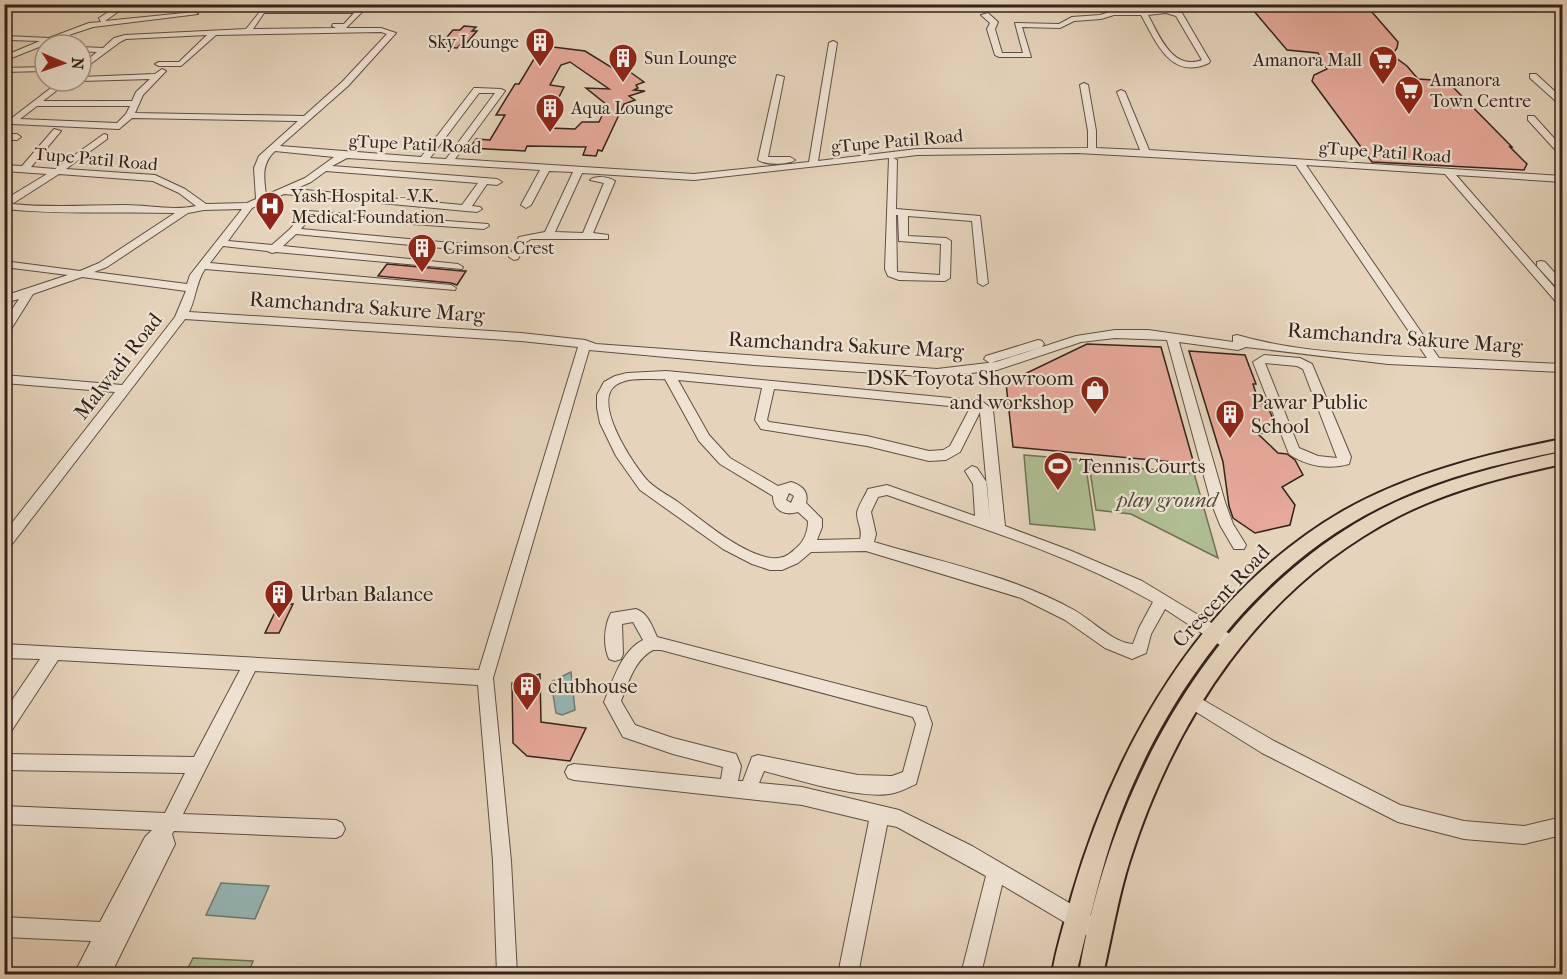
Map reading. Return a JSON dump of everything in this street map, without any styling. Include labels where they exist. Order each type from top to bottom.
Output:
[{"type":"main road","name":"Crescent Road","points":[[1064,975],[1076,918],[1102,833],[1131,762],[1161,705],[1214,633],[1292,555],[1323,532],[1362,509],[1392,494],[1455,470],[1520,452],[1563,445]]},
{"type":"main road","name":"Crescent Road","points":[[1091,975],[1100,932],[1124,845],[1152,774],[1180,717],[1217,661],[1232,644],[1308,566],[1376,521],[1406,506],[1468,482],[1563,458]]},
{"type":"street","points":[[102,20],[126,4]]},
{"type":"street","points":[[1010,24],[1060,26],[1072,19],[1101,18],[1113,13],[1143,14],[1153,8],[1172,11],[1179,15],[1206,61],[1197,65],[1174,60],[1168,56],[1143,14]]},
{"type":"street","points":[[193,36],[249,29],[346,26],[360,11],[262,10],[249,29]]},
{"type":"street","points":[[985,15],[994,22],[992,24],[999,55],[1028,56],[1018,25]]},
{"type":"street","points":[[69,33],[92,25],[197,17],[136,36]]},
{"type":"street","points":[[992,24],[1000,24]]},
{"type":"street","points":[[261,199],[260,168],[264,156],[345,84],[392,33],[381,30],[306,28]]},
{"type":"street","points":[[93,59],[120,38],[213,34]]},
{"type":"street","points":[[93,78],[159,70],[181,64],[213,34]]},
{"type":"street","points":[[9,38],[33,39]]},
{"type":"street","points":[[780,77],[763,160],[813,163],[833,43]]},
{"type":"street","points":[[4,60],[33,47]]},
{"type":"street","points":[[93,50],[104,50]]},
{"type":"street","points":[[4,70],[33,69]]},
{"type":"street","points":[[8,123],[119,126],[130,115],[139,94],[159,70]]},
{"type":"street","points":[[1533,76],[1563,102]]},
{"type":"street","points":[[4,77],[33,77]]},
{"type":"street","points":[[1084,85],[1092,131],[1092,150]]},
{"type":"street","points":[[425,158],[477,90],[501,91],[451,159]]},
{"type":"street","points":[[1121,92],[1145,152]]},
{"type":"street","points":[[8,123],[49,93]]},
{"type":"street","points":[[35,104],[135,103]]},
{"type":"street","points":[[23,114],[92,117]]},
{"type":"street","points":[[130,115],[307,118]]},
{"type":"street","points":[[1531,118],[1563,152]]},
{"type":"street","points":[[24,170],[57,131]]},
{"type":"street","points":[[4,137],[17,137]]},
{"type":"street","points":[[4,205],[104,137]]},
{"type":"street","points":[[272,148],[346,155]]},
{"type":"street","name":"gTupe Patil Road","points":[[249,206],[280,190],[308,180],[334,160],[346,155],[451,159],[546,168],[576,175],[694,177],[917,152],[1092,150],[1563,179]]},
{"type":"street","points":[[892,160],[890,269],[892,274],[899,277],[945,278],[946,241],[903,239],[903,213]]},
{"type":"street","points":[[1300,163],[1436,363]]},
{"type":"street","name":"Tupe Patil Road","points":[[4,168],[155,178],[182,190],[204,207]]},
{"type":"street","points":[[325,168],[497,182]]},
{"type":"street","points":[[526,205],[546,168]]},
{"type":"street","points":[[1448,172],[1559,289]]},
{"type":"street","points":[[1460,173],[1559,289],[1563,302]]},
{"type":"street","points":[[548,235],[576,175],[610,181],[587,236]]},
{"type":"street","points":[[465,208],[484,181]]},
{"type":"street","points":[[280,190],[477,209]]},
{"type":"street","points":[[4,205],[41,210],[126,208],[185,211],[204,207],[249,206]]},
{"type":"street","name":"Malwadi Road","points":[[4,543],[183,315],[190,298],[194,277],[249,206]]},
{"type":"street","points":[[4,300],[103,265],[185,211]]},
{"type":"street","points":[[891,212],[977,218],[983,284]]},
{"type":"street","points":[[272,250],[294,231],[308,214],[484,226]]},
{"type":"street","points":[[294,231],[473,248]]},
{"type":"street","points":[[514,257],[523,239],[548,235],[604,237]]},
{"type":"street","points":[[379,260],[394,240]]},
{"type":"street","points":[[222,243],[272,250],[458,267]]},
{"type":"street","points":[[4,264],[191,288]]},
{"type":"street","points":[[203,266],[451,288]]},
{"type":"street","points":[[4,331],[29,292]]},
{"type":"street","name":"Ramchandra Sakure Marg","points":[[183,315],[521,337],[585,344],[594,348],[647,348],[754,361],[937,373],[981,369],[1074,333],[1114,328],[1237,339],[1245,344],[1283,355],[1563,368]]},
{"type":"street","name":"Ramchandra Sakure Marg","points":[[1025,352],[1090,336],[1115,334],[1172,337],[1238,346],[1245,344]]},
{"type":"street","points":[[1172,337],[1218,502],[1227,525],[1239,545]]},
{"type":"street","points":[[507,975],[502,861],[485,678],[585,344]]},
{"type":"street","points":[[1283,355],[1308,367],[1344,457],[1341,463],[1304,458],[1294,451],[1259,363],[1264,359],[1283,355]]},
{"type":"street","points":[[669,375],[704,438],[725,461],[779,493],[778,500],[782,505],[790,507],[799,504],[815,519],[815,527],[808,546],[790,561],[780,564],[761,561],[721,542],[645,486],[627,464],[604,420],[603,393],[610,383],[624,378],[669,375],[978,404],[987,410],[998,530]]},
{"type":"street","points":[[4,379],[125,390]]},
{"type":"street","points":[[769,384],[761,420],[765,426],[867,441],[929,456],[946,455],[955,449],[978,404]]},
{"type":"street","points":[[972,471],[980,483],[983,524]]},
{"type":"street","points":[[866,546],[868,534],[864,512],[873,493],[886,490],[983,524],[1123,579],[1162,600],[1232,644]]},
{"type":"street","points":[[808,546],[866,546],[1025,593],[1070,615],[1112,643],[1132,652],[1140,648],[1144,633],[1162,600]]},
{"type":"street","points":[[615,654],[613,628],[616,618],[622,616],[636,615],[644,624],[652,642]]},
{"type":"street","points":[[728,788],[732,766],[730,760],[673,746],[629,730],[612,702],[636,654],[643,645],[652,642],[915,710],[923,717],[924,724],[910,778],[892,785],[858,784],[758,763],[748,790]]},
{"type":"street","points":[[4,651],[485,678]]},
{"type":"street","points":[[4,727],[53,654]]},
{"type":"street","points":[[84,975],[114,932],[166,844],[166,827],[251,664]]},
{"type":"street","points":[[1191,700],[1268,747],[1398,813],[1464,830],[1524,835],[1563,826]]},
{"type":"street","points":[[4,762],[199,765]]},
{"type":"street","points":[[574,772],[802,796],[880,813],[899,819],[943,840],[1100,932]]},
{"type":"street","points":[[848,975],[880,813]]},
{"type":"street","points":[[4,815],[166,827],[336,829]]},
{"type":"street","points":[[971,975],[996,872]]},
{"type":"street","points":[[4,927],[114,932]]},
{"type":"street","points":[[100,975],[114,932]]},
{"type":"green space","name":"Tennis Courts","points":[[1024,455],[1085,460],[1095,530],[1030,524]]},
{"type":"green space","name":"play ground","points":[[1089,464],[1194,473],[1218,558],[1131,514],[1096,510]]},
{"type":"green space","points":[[193,958],[253,961],[248,974],[185,974]]},
{"type":"water","points":[[571,672],[575,710],[562,715],[556,713],[551,682]]},
{"type":"water","points":[[221,883],[269,886],[255,919],[206,915]]},
{"type":"building","name":"Amanora Town Centre","points":[[1248,4],[1296,4],[1305,9],[1316,10],[1327,7],[1340,11],[1349,4],[1365,4],[1398,42],[1392,55],[1407,66],[1418,79],[1447,81],[1527,164],[1524,170],[1372,162],[1312,81],[1314,75],[1327,69],[1318,53],[1287,50]]},
{"type":"building","points":[[464,26],[476,27],[472,31],[477,31],[465,45],[457,48],[445,47],[448,44],[441,44],[453,30],[460,30]]},
{"type":"building","points":[[553,47],[585,51],[614,69],[623,67],[644,82],[636,85],[638,88],[634,90],[645,91],[629,96],[635,100],[624,104],[602,151],[598,150],[596,156],[583,155],[586,147],[527,146],[525,151],[470,148],[476,139],[490,140],[505,115],[496,115],[515,84],[519,84],[540,49],[551,50]],"holes":[[[570,62],[609,89],[586,88],[607,105],[599,122],[582,122],[575,129],[550,128],[559,111],[552,111],[564,87],[550,85],[561,65]]]},
{"type":"building","name":"Crimson Crest","points":[[387,264],[466,271],[457,285],[378,276]]},
{"type":"building","name":"DSK Toyota Showroom and workshop","points":[[1087,344],[1161,347],[1194,464],[1013,447],[1006,383]]},
{"type":"building","name":"Pawar Public School","points":[[1189,351],[1245,355],[1256,384],[1253,384],[1259,403],[1267,404],[1275,424],[1269,424],[1274,434],[1257,433],[1278,453],[1287,454],[1295,460],[1303,475],[1282,487],[1295,505],[1290,525],[1255,533],[1233,518],[1229,506],[1223,462]]},
{"type":"building","name":"Urban Balance","points":[[279,604],[293,604],[279,633],[265,633]]},
{"type":"building","name":"clubhouse","points":[[540,674],[541,722],[586,728],[570,761],[527,756],[513,743],[512,683]]},
{"type":"place","name":"Sky Lounge","points":[[540,68]]},
{"type":"place","name":"Sun Lounge","points":[[623,84]]},
{"type":"place","name":"Amanora Mall","points":[[1383,86]]},
{"type":"place","name":"Amanora Town Centre","points":[[1409,116]]},
{"type":"place","name":"Aqua Lounge","points":[[550,134]]},
{"type":"place","name":"Yash Hospital - V.K. Medical Foundation","points":[[270,232]]},
{"type":"place","name":"Crimson Crest","points":[[422,274]]},
{"type":"place","name":"DSK Toyota Showroom and workshop","points":[[1095,416]]},
{"type":"place","name":"Pawar Public School","points":[[1230,440]]},
{"type":"place","name":"Tennis Courts","points":[[1058,492]]},
{"type":"place","name":"Urban Balance","points":[[279,620]]},
{"type":"place","name":"clubhouse","points":[[527,712]]}]
